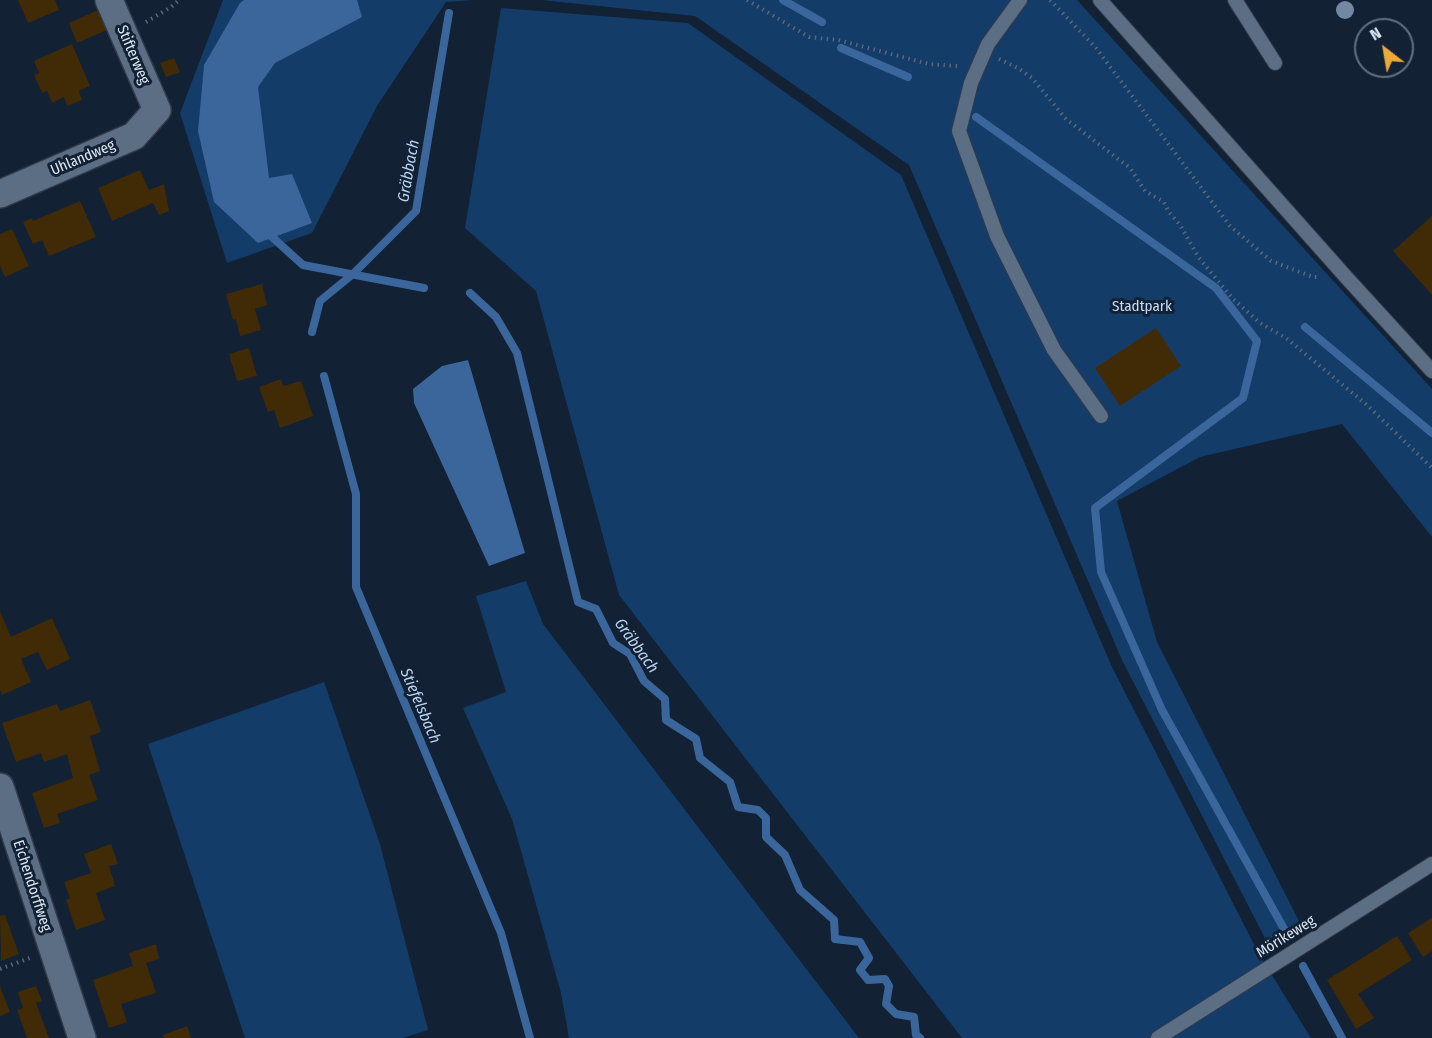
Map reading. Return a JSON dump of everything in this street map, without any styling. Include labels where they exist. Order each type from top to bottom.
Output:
[{"type":"street","name":"Stifterweg","points":[[109,0],[157,110]]},
{"type":"street","name":"Uhlandweg","points":[[0,194],[134,136],[157,110]]},
{"type":"street","name":"Eichendorffweg","points":[[0,787],[82,1038]]},
{"type":"lane","points":[[1020,0],[988,44],[971,83],[959,131],[997,236],[1054,351],[1101,416]]},
{"type":"lane","points":[[1100,0],[1432,371]]},
{"type":"lane","points":[[1235,0],[1275,63]]},
{"type":"lane","name":"Mörikeweg","points":[[1158,1038],[1432,864]]},
{"type":"path","points":[[124,34],[179,0]]},
{"type":"path","points":[[747,0],[809,37],[838,40],[929,64],[965,66]]},
{"type":"path","points":[[1050,0],[1096,48],[1230,226],[1271,261],[1313,277],[1346,277]]},
{"type":"path","points":[[984,56],[1001,60],[1032,78],[1066,119],[1130,168],[1145,190],[1164,202],[1199,258],[1233,299],[1260,322],[1286,338],[1367,405],[1432,468]]},
{"type":"path","name":"Eichendorffweg","points":[[0,969],[53,950]]},
{"type":"green space","points":[[223,0],[473,0],[446,2],[377,106],[312,233],[227,263],[180,113]]},
{"type":"green space","name":"Stadtpark","points":[[541,0],[1077,0],[1432,389],[1432,537],[1342,424],[1200,457],[1117,501],[1157,642],[1303,929],[1271,950],[1122,660],[909,165],[695,16]]},
{"type":"green space","points":[[501,8],[688,23],[901,175],[1112,667],[1260,956],[1311,1038],[962,1038],[619,595],[536,291],[465,228]]},
{"type":"green space","points":[[526,581],[543,624],[859,1038],[569,1038],[561,993],[512,819],[463,708],[506,692],[476,596]]},
{"type":"green space","points":[[324,682],[380,844],[428,1030],[403,1038],[245,1038],[148,744]]},
{"type":"shaded area","points":[[244,0],[357,0],[362,17],[275,63],[258,87],[269,178],[292,174],[312,223],[258,243],[214,202],[198,131],[204,65],[240,3]]},
{"type":"shaded area","points":[[468,360],[525,553],[489,566],[414,403],[413,389],[442,366]]},
{"type":"building","points":[[18,0],[55,0],[59,10],[28,23]]},
{"type":"building","points":[[98,10],[107,30],[77,43],[69,23]]},
{"type":"building","points":[[72,44],[90,86],[79,91],[82,100],[67,106],[64,97],[52,103],[47,91],[42,93],[34,75],[39,73],[34,61]]},
{"type":"building","points":[[174,58],[180,72],[166,77],[160,63]]},
{"type":"building","points":[[140,170],[149,190],[164,184],[169,211],[159,215],[153,203],[112,221],[98,188]]},
{"type":"building","points":[[80,201],[96,237],[49,256],[42,240],[33,244],[23,222],[32,218],[33,221]]},
{"type":"building","points":[[1432,216],[1432,295],[1393,251]]},
{"type":"building","points":[[12,229],[29,266],[5,277],[0,266],[0,234]]},
{"type":"building","points":[[262,284],[267,305],[255,309],[261,330],[240,336],[226,294]]},
{"type":"building","points":[[1156,328],[1181,366],[1120,406],[1095,368]]},
{"type":"building","points":[[249,348],[257,376],[237,381],[229,354]]},
{"type":"building","points":[[281,379],[283,386],[301,381],[313,416],[280,428],[274,410],[268,412],[259,387]]},
{"type":"building","points":[[0,611],[11,637],[52,618],[70,659],[47,670],[38,652],[21,659],[31,682],[2,695],[0,690]]},
{"type":"building","points":[[90,700],[101,732],[90,736],[100,771],[89,775],[98,800],[57,814],[60,823],[44,828],[32,793],[73,778],[67,754],[44,762],[41,753],[16,762],[2,723],[57,704],[60,711]]},
{"type":"building","points":[[111,844],[118,864],[109,866],[115,886],[96,893],[105,920],[76,930],[66,900],[70,898],[64,882],[91,873],[84,854]]},
{"type":"building","points":[[5,915],[19,954],[1,961],[0,916]]},
{"type":"building","points":[[1432,918],[1432,951],[1423,957],[1408,933]]},
{"type":"building","points":[[1397,936],[1412,960],[1358,994],[1374,1018],[1356,1029],[1327,980]]},
{"type":"building","points":[[156,944],[159,959],[146,963],[156,993],[121,1004],[127,1022],[109,1028],[93,980],[133,966],[129,953]]},
{"type":"building","points":[[0,986],[10,1012],[0,1016]]},
{"type":"building","points":[[36,986],[42,1001],[36,1003],[49,1038],[27,1038],[17,1010],[23,1008],[18,992]]},
{"type":"building","points":[[187,1026],[191,1038],[164,1038],[163,1035]]},
{"type":"waterway","points":[[783,0],[822,22]]},
{"type":"waterway","name":"Gräbbach","points":[[312,332],[320,301],[353,274],[416,211],[449,13]]},
{"type":"waterway","points":[[841,48],[908,77]]},
{"type":"waterway","points":[[976,117],[1216,288],[1257,341],[1243,398],[1095,508],[1101,572],[1162,710],[1288,936]]},
{"type":"waterway","points":[[272,237],[303,265],[424,288]]},
{"type":"waterway","name":"Gräbbach","points":[[470,293],[496,317],[517,353],[578,602],[596,609],[613,643],[630,654],[644,681],[665,699],[666,720],[696,739],[700,758],[730,782],[738,807],[758,810],[766,818],[766,837],[785,855],[800,890],[834,920],[835,939],[860,942],[869,958],[860,970],[868,980],[885,979],[889,986],[886,1004],[896,1014],[914,1017],[916,1035],[920,1038]]},
{"type":"waterway","points":[[1305,327],[1432,433]]},
{"type":"waterway","name":"Stiefelsbach","points":[[324,376],[356,494],[356,587],[501,933],[530,1038]]},
{"type":"waterway","points":[[1303,966],[1342,1038]]}]
